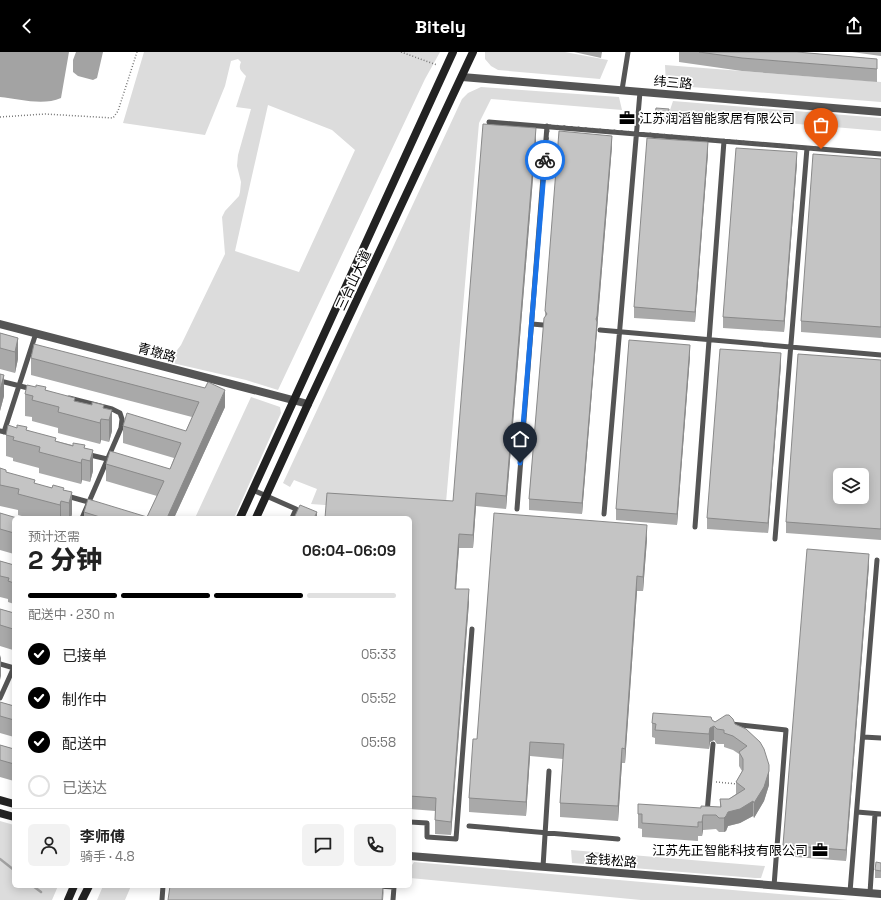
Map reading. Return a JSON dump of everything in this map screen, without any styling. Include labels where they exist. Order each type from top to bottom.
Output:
[{"type":"main road","name":"三台山大道","points":[[241,516],[453,52]]},
{"type":"main road","name":"三台山大道","points":[[257,516],[473,52]]},
{"type":"main road","points":[[0,800],[12,803]]},
{"type":"main road","points":[[0,813],[12,816]]},
{"type":"main road","points":[[68,900],[73,888]]},
{"type":"main road","points":[[82,900],[88,888]]},
{"type":"street","name":"纬三路","points":[[462,77],[881,112]]},
{"type":"street","name":"青墩路","points":[[0,324],[308,404]]},
{"type":"street","name":"金钱松路","points":[[412,856],[881,894]]},
{"type":"lane","points":[[622,90],[628,52]]},
{"type":"lane","points":[[604,514],[635,134],[640,92]]},
{"type":"lane","points":[[489,122],[881,154]]},
{"type":"lane","points":[[517,509],[548,126]]},
{"type":"lane","points":[[695,527],[724,141]]},
{"type":"lane","points":[[775,539],[806,148]]},
{"type":"lane","points":[[532,324],[543,325]]},
{"type":"lane","points":[[600,330],[881,355]]},
{"type":"lane","points":[[19,436],[2,431],[19,386],[36,333]]},
{"type":"lane","points":[[0,381],[40,391]]},
{"type":"lane","points":[[62,396],[112,409],[127,415]]},
{"type":"lane","points":[[83,516],[121,428],[122,419],[120,413]]},
{"type":"lane","points":[[78,452],[117,457]]},
{"type":"lane","points":[[253,490],[296,509],[293,516]]},
{"type":"lane","points":[[59,494],[95,504]]},
{"type":"lane","points":[[850,892],[877,560]]},
{"type":"lane","points":[[874,598],[881,598]]},
{"type":"lane","points":[[412,822],[427,823],[427,837],[456,839],[472,629]]},
{"type":"lane","points":[[0,664],[12,667]]},
{"type":"lane","points":[[0,698],[12,672]]},
{"type":"lane","points":[[722,724],[786,730],[774,886]]},
{"type":"lane","points":[[863,737],[881,738]]},
{"type":"lane","points":[[707,817],[713,744]]},
{"type":"lane","points":[[543,867],[549,771]]},
{"type":"lane","points":[[857,812],[878,814],[870,893]]},
{"type":"lane","points":[[469,826],[618,839]]},
{"type":"lane","points":[[162,900],[163,888]]},
{"type":"lane","points":[[393,900],[394,888]]},
{"type":"path","points":[[0,117],[45,114],[113,118],[118,111],[137,52]]},
{"type":"path","points":[[401,52],[446,68]]},
{"type":"path","points":[[710,782],[742,785]]},
{"type":"shaded area","points":[[0,52],[69,52],[61,98],[47,102],[39,102],[0,97]]},
{"type":"shaded area","points":[[76,52],[103,52],[97,78],[93,80],[78,76],[73,72],[73,60]]},
{"type":"shaded area","points":[[144,52],[440,52],[425,79],[278,390],[246,380],[168,362],[181,345],[225,254],[222,217],[225,211],[239,196],[241,182],[237,166],[238,155],[251,109],[236,107],[246,76],[240,70],[241,62],[238,59],[231,61],[225,86],[205,135],[123,123]],"holes":[[[268,105],[332,130],[355,150],[299,272],[235,251]]]},
{"type":"shaded area","points":[[485,52],[565,52],[608,60],[600,79],[498,70],[491,66],[485,59]]},
{"type":"shaded area","points":[[665,65],[881,82],[881,102],[666,85]]},
{"type":"shaded area","points":[[481,87],[619,97],[622,110],[491,99],[479,123],[445,514],[311,504],[317,489],[294,480],[290,487],[283,483],[462,99],[468,93]]},
{"type":"shaded area","points":[[673,101],[881,118],[881,131],[669,113]]},
{"type":"shaded area","points":[[251,397],[280,407],[281,413],[235,516],[196,516]]},
{"type":"shaded area","points":[[0,821],[12,824],[12,888],[57,888],[52,900],[0,900]]},
{"type":"shaded area","points":[[571,850],[765,866],[761,878],[755,878],[572,863]]},
{"type":"shaded area","points":[[414,862],[848,900],[641,900],[412,878],[412,865]]},
{"type":"shaded area","points":[[102,888],[130,888],[125,900],[97,900]]},
{"type":"building","points":[[699,52],[797,52],[877,59],[877,69],[742,58]]},
{"type":"building","points":[[656,108],[669,109],[669,116],[655,115]]},
{"type":"building","points":[[483,124],[536,128],[506,496],[476,493],[473,535],[459,534],[455,589],[469,589],[451,822],[435,820],[436,798],[412,796],[412,516],[325,516],[327,493],[453,501]]},
{"type":"building","points":[[559,131],[612,136],[582,503],[529,499],[544,318],[547,314],[545,311]]},
{"type":"building","points":[[647,138],[708,142],[695,312],[634,307]]},
{"type":"building","points":[[736,148],[797,152],[784,321],[723,317]]},
{"type":"building","points":[[813,154],[881,159],[881,327],[801,321]]},
{"type":"building","points":[[0,333],[18,338],[15,352],[0,348]]},
{"type":"building","points":[[629,340],[690,345],[677,514],[616,509]]},
{"type":"building","points":[[34,344],[205,388],[208,382],[225,390],[168,516],[147,516],[164,481],[106,464],[110,451],[170,469],[181,443],[123,426],[127,413],[186,431],[199,402],[31,358]]},
{"type":"building","points":[[720,349],[781,353],[768,523],[707,518]]},
{"type":"building","points":[[798,354],[881,360],[881,529],[786,522]]},
{"type":"building","points":[[0,374],[4,375],[0,390]]},
{"type":"building","points":[[27,385],[46,387],[45,390],[75,398],[74,401],[92,405],[92,402],[104,405],[103,408],[112,410],[109,420],[101,419],[100,423],[58,412],[59,407],[32,400],[33,396],[25,394]]},
{"type":"building","points":[[8,425],[17,428],[17,425],[27,427],[26,430],[56,438],[55,441],[73,446],[73,443],[85,445],[84,448],[93,450],[90,461],[82,459],[81,463],[39,452],[40,447],[13,440],[14,437],[6,435]]},
{"type":"building","points":[[0,468],[6,470],[6,472],[35,480],[34,483],[52,488],[53,485],[64,488],[63,490],[72,492],[69,503],[61,501],[60,505],[18,494],[19,489],[0,485]]},
{"type":"building","points":[[88,499],[144,516],[97,516],[84,512]]},
{"type":"building","points":[[300,505],[317,512],[315,516],[295,516]]},
{"type":"building","points":[[0,513],[12,517],[12,532],[0,529]]},
{"type":"building","points":[[494,513],[647,525],[643,577],[637,576],[625,749],[622,748],[618,806],[560,803],[564,744],[530,742],[526,802],[469,798],[473,739],[477,739]]},
{"type":"building","points":[[807,549],[869,554],[846,850],[783,845]]},
{"type":"building","points":[[0,561],[12,564],[12,582],[8,581],[9,578],[0,576]]},
{"type":"building","points":[[0,609],[12,612],[12,629],[0,625]]},
{"type":"building","points":[[0,702],[12,705],[12,719],[0,716]]},
{"type":"building","points":[[653,713],[711,717],[715,722],[726,715],[729,715],[735,724],[746,729],[760,742],[769,765],[769,771],[764,787],[754,803],[753,801],[740,809],[728,812],[724,818],[719,818],[716,815],[703,815],[702,822],[698,822],[698,827],[642,823],[642,814],[638,814],[638,804],[701,808],[701,806],[721,807],[720,799],[729,799],[745,789],[736,782],[743,770],[743,759],[739,752],[747,746],[733,736],[724,733],[724,730],[717,729],[714,726],[710,728],[709,734],[655,730],[656,724],[652,723]]},
{"type":"building","points":[[0,745],[12,748],[12,763],[0,760]]},
{"type":"building","points":[[876,862],[881,863],[881,871],[875,870]]},
{"type":"building","points":[[170,888],[383,888],[382,900],[168,900]]},
{"type":"waterway","points":[[0,859],[12,868]]},
{"type":"waterway","points":[[36,888],[41,892]]},
{"type":"way so far","points":[[545,160],[548,126],[821,149]]},
{"type":"place","name":"江苏润滔智能家居有限公司","points":[[627,118]]},
{"type":"place","name":"江苏先正智能科技有限公司","points":[[820,850]]},
{"type":"route","points":[[520,463],[545,160]]}]
